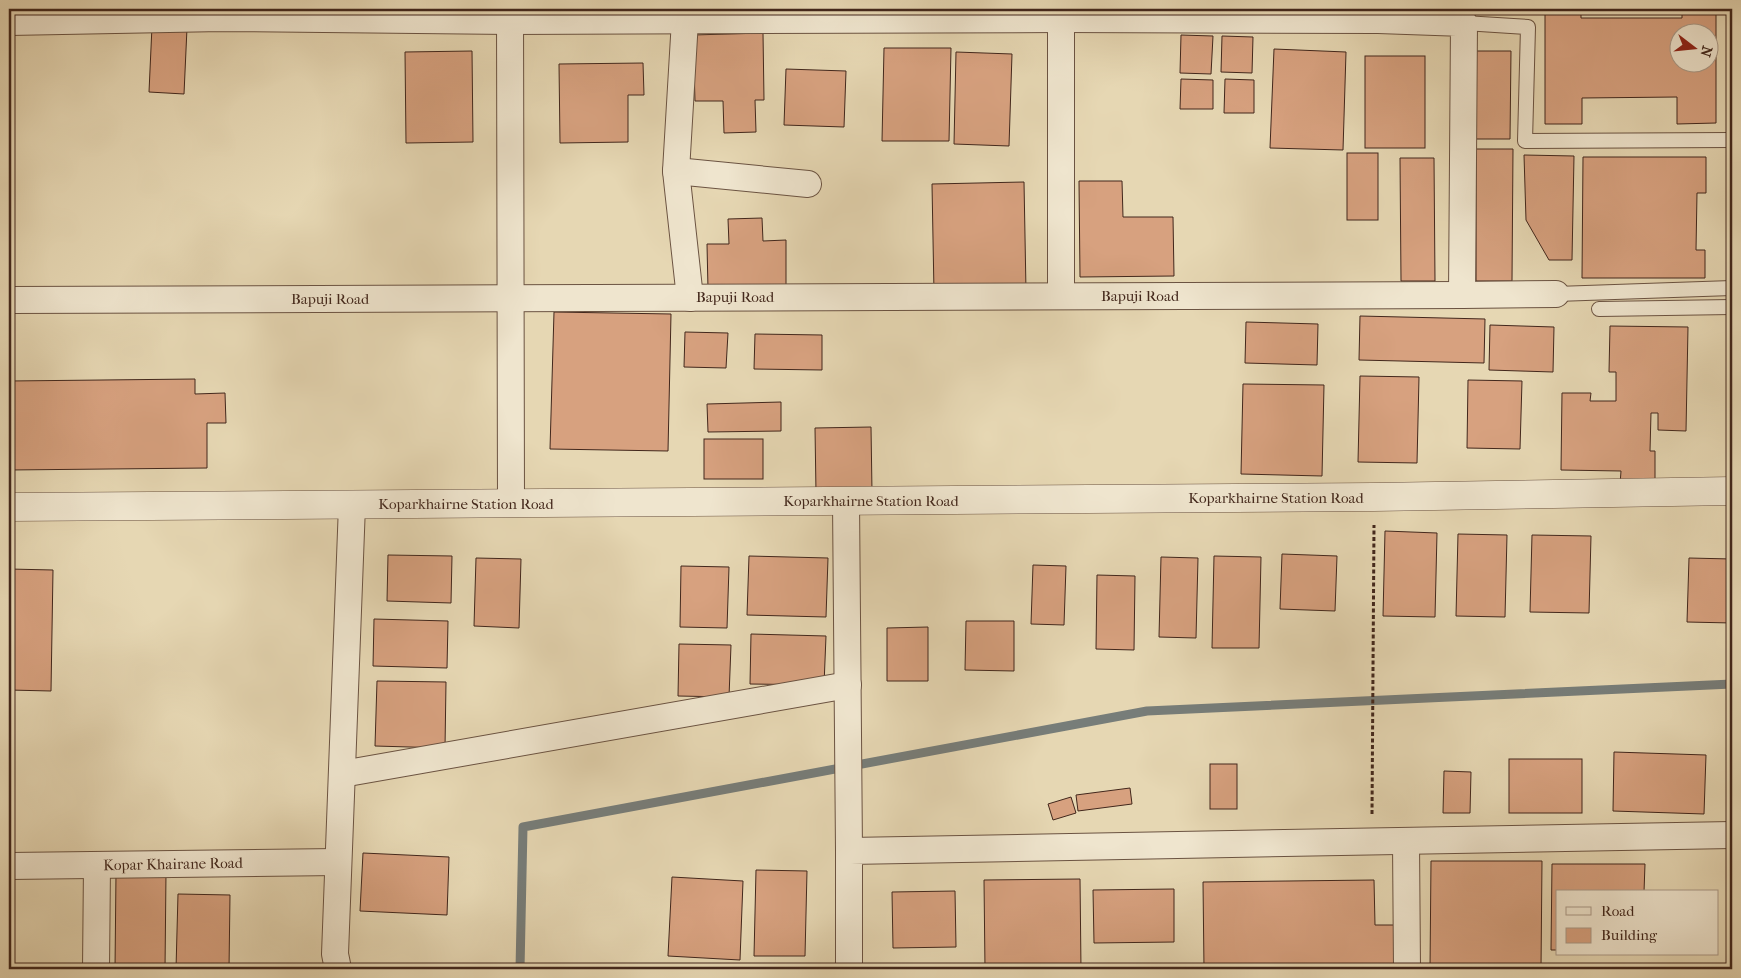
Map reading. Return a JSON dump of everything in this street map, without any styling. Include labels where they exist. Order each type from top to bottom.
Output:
[{"type":"street","points":[[9,22],[222,14],[510,15],[685,20],[840,14],[1061,19],[1378,14],[1464,23],[1462,295]]},
{"type":"street","points":[[510,15],[512,503]]},
{"type":"street","points":[[1061,19],[1061,296]]},
{"type":"street","points":[[685,20],[676,170],[690,298]]},
{"type":"street","points":[[676,170],[808,184]]},
{"type":"street","name":"Bapuji Road","points":[[9,300],[1556,294]]},
{"type":"street","name":"Koparkhairne Station Road","points":[[9,507],[1374,497],[1732,491]]},
{"type":"street","points":[[846,501],[849,969]]},
{"type":"street","points":[[338,969],[335,954],[352,504]]},
{"type":"street","points":[[342,774],[848,685]]},
{"type":"street","points":[[849,851],[1732,835]]},
{"type":"street","points":[[1406,842],[1407,969]]},
{"type":"street","name":"Kopar Khairane Road","points":[[9,866],[338,862]]},
{"type":"street","points":[[96,969],[97,865]]},
{"type":"lane","points":[[1464,23],[1528,27],[1526,141],[1732,140]]},
{"type":"lane","points":[[1556,294],[1732,288]]},
{"type":"lane","points":[[1599,309],[1732,307]]},
{"type":"path","points":[[1372,843],[1374,497]]},
{"type":"building","points":[[1545,9],[1581,9],[1581,18],[1682,18],[1682,9],[1716,9],[1716,22],[1668,22],[1668,72],[1716,72],[1716,123],[1677,124],[1677,97],[1582,98],[1582,124],[1545,124]]},
{"type":"building","points":[[152,26],[187,28],[184,94],[149,92]]},
{"type":"building","points":[[763,33],[764,100],[755,100],[756,132],[724,133],[723,101],[695,101],[693,35]]},
{"type":"building","points":[[1181,35],[1213,36],[1211,74],[1180,73]]},
{"type":"building","points":[[1222,36],[1253,37],[1252,73],[1221,72]]},
{"type":"building","points":[[884,48],[951,48],[949,141],[882,141]]},
{"type":"building","points":[[1274,49],[1346,52],[1343,150],[1270,148]]},
{"type":"building","points":[[472,51],[473,142],[406,143],[405,52]]},
{"type":"building","points":[[1476,51],[1511,51],[1510,139],[1475,139]]},
{"type":"building","points":[[956,52],[1012,54],[1009,146],[954,144]]},
{"type":"building","points":[[1365,56],[1425,56],[1425,148],[1365,148]]},
{"type":"building","points":[[643,63],[644,95],[628,95],[628,142],[560,143],[559,64]]},
{"type":"building","points":[[786,69],[846,71],[844,127],[784,125]]},
{"type":"building","points":[[1181,79],[1213,80],[1213,109],[1180,109]]},
{"type":"building","points":[[1225,79],[1254,80],[1254,113],[1224,113]]},
{"type":"building","points":[[1476,149],[1513,149],[1512,281],[1476,281]]},
{"type":"building","points":[[1347,153],[1378,153],[1378,220],[1347,220]]},
{"type":"building","points":[[1524,155],[1574,156],[1572,260],[1549,260],[1526,220]]},
{"type":"building","points":[[1583,157],[1706,157],[1706,193],[1697,193],[1696,250],[1705,250],[1705,278],[1582,278]]},
{"type":"building","points":[[1400,158],[1434,158],[1435,281],[1401,281]]},
{"type":"building","points":[[1079,181],[1122,181],[1123,217],[1173,217],[1174,276],[1080,277]]},
{"type":"building","points":[[1024,182],[1026,291],[934,293],[932,184]]},
{"type":"building","points":[[762,218],[763,241],[786,240],[786,288],[708,289],[707,244],[729,244],[728,219]]},
{"type":"building","points":[[554,312],[671,314],[668,451],[550,449]]},
{"type":"building","points":[[1360,316],[1485,319],[1484,363],[1359,360]]},
{"type":"building","points":[[1246,322],[1318,324],[1317,365],[1245,363]]},
{"type":"building","points":[[1490,325],[1554,327],[1553,372],[1489,370]]},
{"type":"building","points":[[1610,326],[1688,327],[1686,431],[1658,430],[1658,413],[1651,413],[1650,451],[1655,451],[1655,485],[1620,485],[1621,471],[1561,470],[1562,393],[1591,393],[1590,401],[1616,401],[1616,372],[1609,372]]},
{"type":"building","points":[[685,332],[728,333],[726,368],[684,367]]},
{"type":"building","points":[[755,334],[822,335],[822,370],[754,369]]},
{"type":"building","points":[[1360,376],[1419,377],[1417,463],[1358,462]]},
{"type":"building","points":[[195,379],[195,394],[225,393],[226,423],[207,423],[207,468],[9,470],[9,381]]},
{"type":"building","points":[[1468,380],[1522,381],[1520,449],[1467,448]]},
{"type":"building","points":[[1243,384],[1324,385],[1322,476],[1241,474]]},
{"type":"building","points":[[781,402],[781,431],[708,432],[707,404]]},
{"type":"building","points":[[871,427],[872,492],[816,493],[815,428]]},
{"type":"building","points":[[704,439],[763,439],[763,479],[704,479]]},
{"type":"building","points":[[1385,531],[1437,533],[1435,617],[1383,616]]},
{"type":"building","points":[[1458,534],[1507,535],[1505,617],[1456,616]]},
{"type":"building","points":[[1532,535],[1591,536],[1589,613],[1530,612]]},
{"type":"building","points":[[1282,554],[1337,556],[1335,611],[1280,609]]},
{"type":"building","points":[[388,555],[452,556],[451,603],[387,601]]},
{"type":"building","points":[[749,556],[828,558],[826,617],[747,615]]},
{"type":"building","points":[[1214,556],[1261,557],[1259,648],[1212,648]]},
{"type":"building","points":[[1161,557],[1198,558],[1196,638],[1159,637]]},
{"type":"building","points":[[476,558],[521,559],[519,628],[474,626]]},
{"type":"building","points":[[1689,558],[1732,559],[1732,623],[1687,622]]},
{"type":"building","points":[[1033,565],[1066,566],[1064,625],[1031,624]]},
{"type":"building","points":[[681,566],[729,567],[727,628],[680,627]]},
{"type":"building","points":[[9,569],[53,570],[51,691],[9,690]]},
{"type":"building","points":[[1097,575],[1135,576],[1134,650],[1096,649]]},
{"type":"building","points":[[374,619],[448,621],[447,668],[373,666]]},
{"type":"building","points":[[966,621],[1014,621],[1014,671],[965,670]]},
{"type":"building","points":[[928,627],[928,681],[887,681],[887,628]]},
{"type":"building","points":[[751,634],[826,636],[824,685],[750,684]]},
{"type":"building","points":[[679,644],[731,645],[729,697],[678,696]]},
{"type":"building","points":[[377,681],[446,682],[445,748],[375,746]]},
{"type":"building","points":[[1614,752],[1706,755],[1704,814],[1613,811]]},
{"type":"building","points":[[1509,759],[1582,759],[1582,813],[1509,813]]},
{"type":"building","points":[[1210,764],[1237,764],[1237,809],[1210,809]]},
{"type":"building","points":[[1444,771],[1471,772],[1470,813],[1443,813]]},
{"type":"building","points":[[1130,788],[1132,804],[1078,811],[1076,795]]},
{"type":"building","points":[[1071,797],[1076,813],[1053,820],[1048,804]]},
{"type":"building","points":[[363,853],[449,857],[447,915],[360,911]]},
{"type":"building","points":[[1431,861],[1542,861],[1541,969],[1430,969]]},
{"type":"building","points":[[1552,864],[1645,864],[1644,890],[1556,890],[1556,950],[1551,950]]},
{"type":"building","points":[[756,870],[807,871],[805,956],[754,956]]},
{"type":"building","points":[[116,873],[166,873],[165,969],[115,969]]},
{"type":"building","points":[[672,877],[743,881],[740,960],[668,956]]},
{"type":"building","points":[[1080,879],[1081,969],[985,969],[984,880]]},
{"type":"building","points":[[1374,880],[1375,925],[1395,925],[1395,969],[1204,969],[1203,882]]},
{"type":"building","points":[[1174,889],[1174,942],[1094,943],[1093,890]]},
{"type":"building","points":[[955,891],[956,947],[893,948],[892,892]]},
{"type":"building","points":[[178,894],[230,895],[229,969],[176,969]]},
{"type":"building","points":[[10,900],[12,969],[9,969]]},
{"type":"building","points":[[1632,966],[1632,969],[1552,969],[1552,967]]},
{"type":"waterway","points":[[520,969],[523,827],[1147,711],[1732,684]]}]
